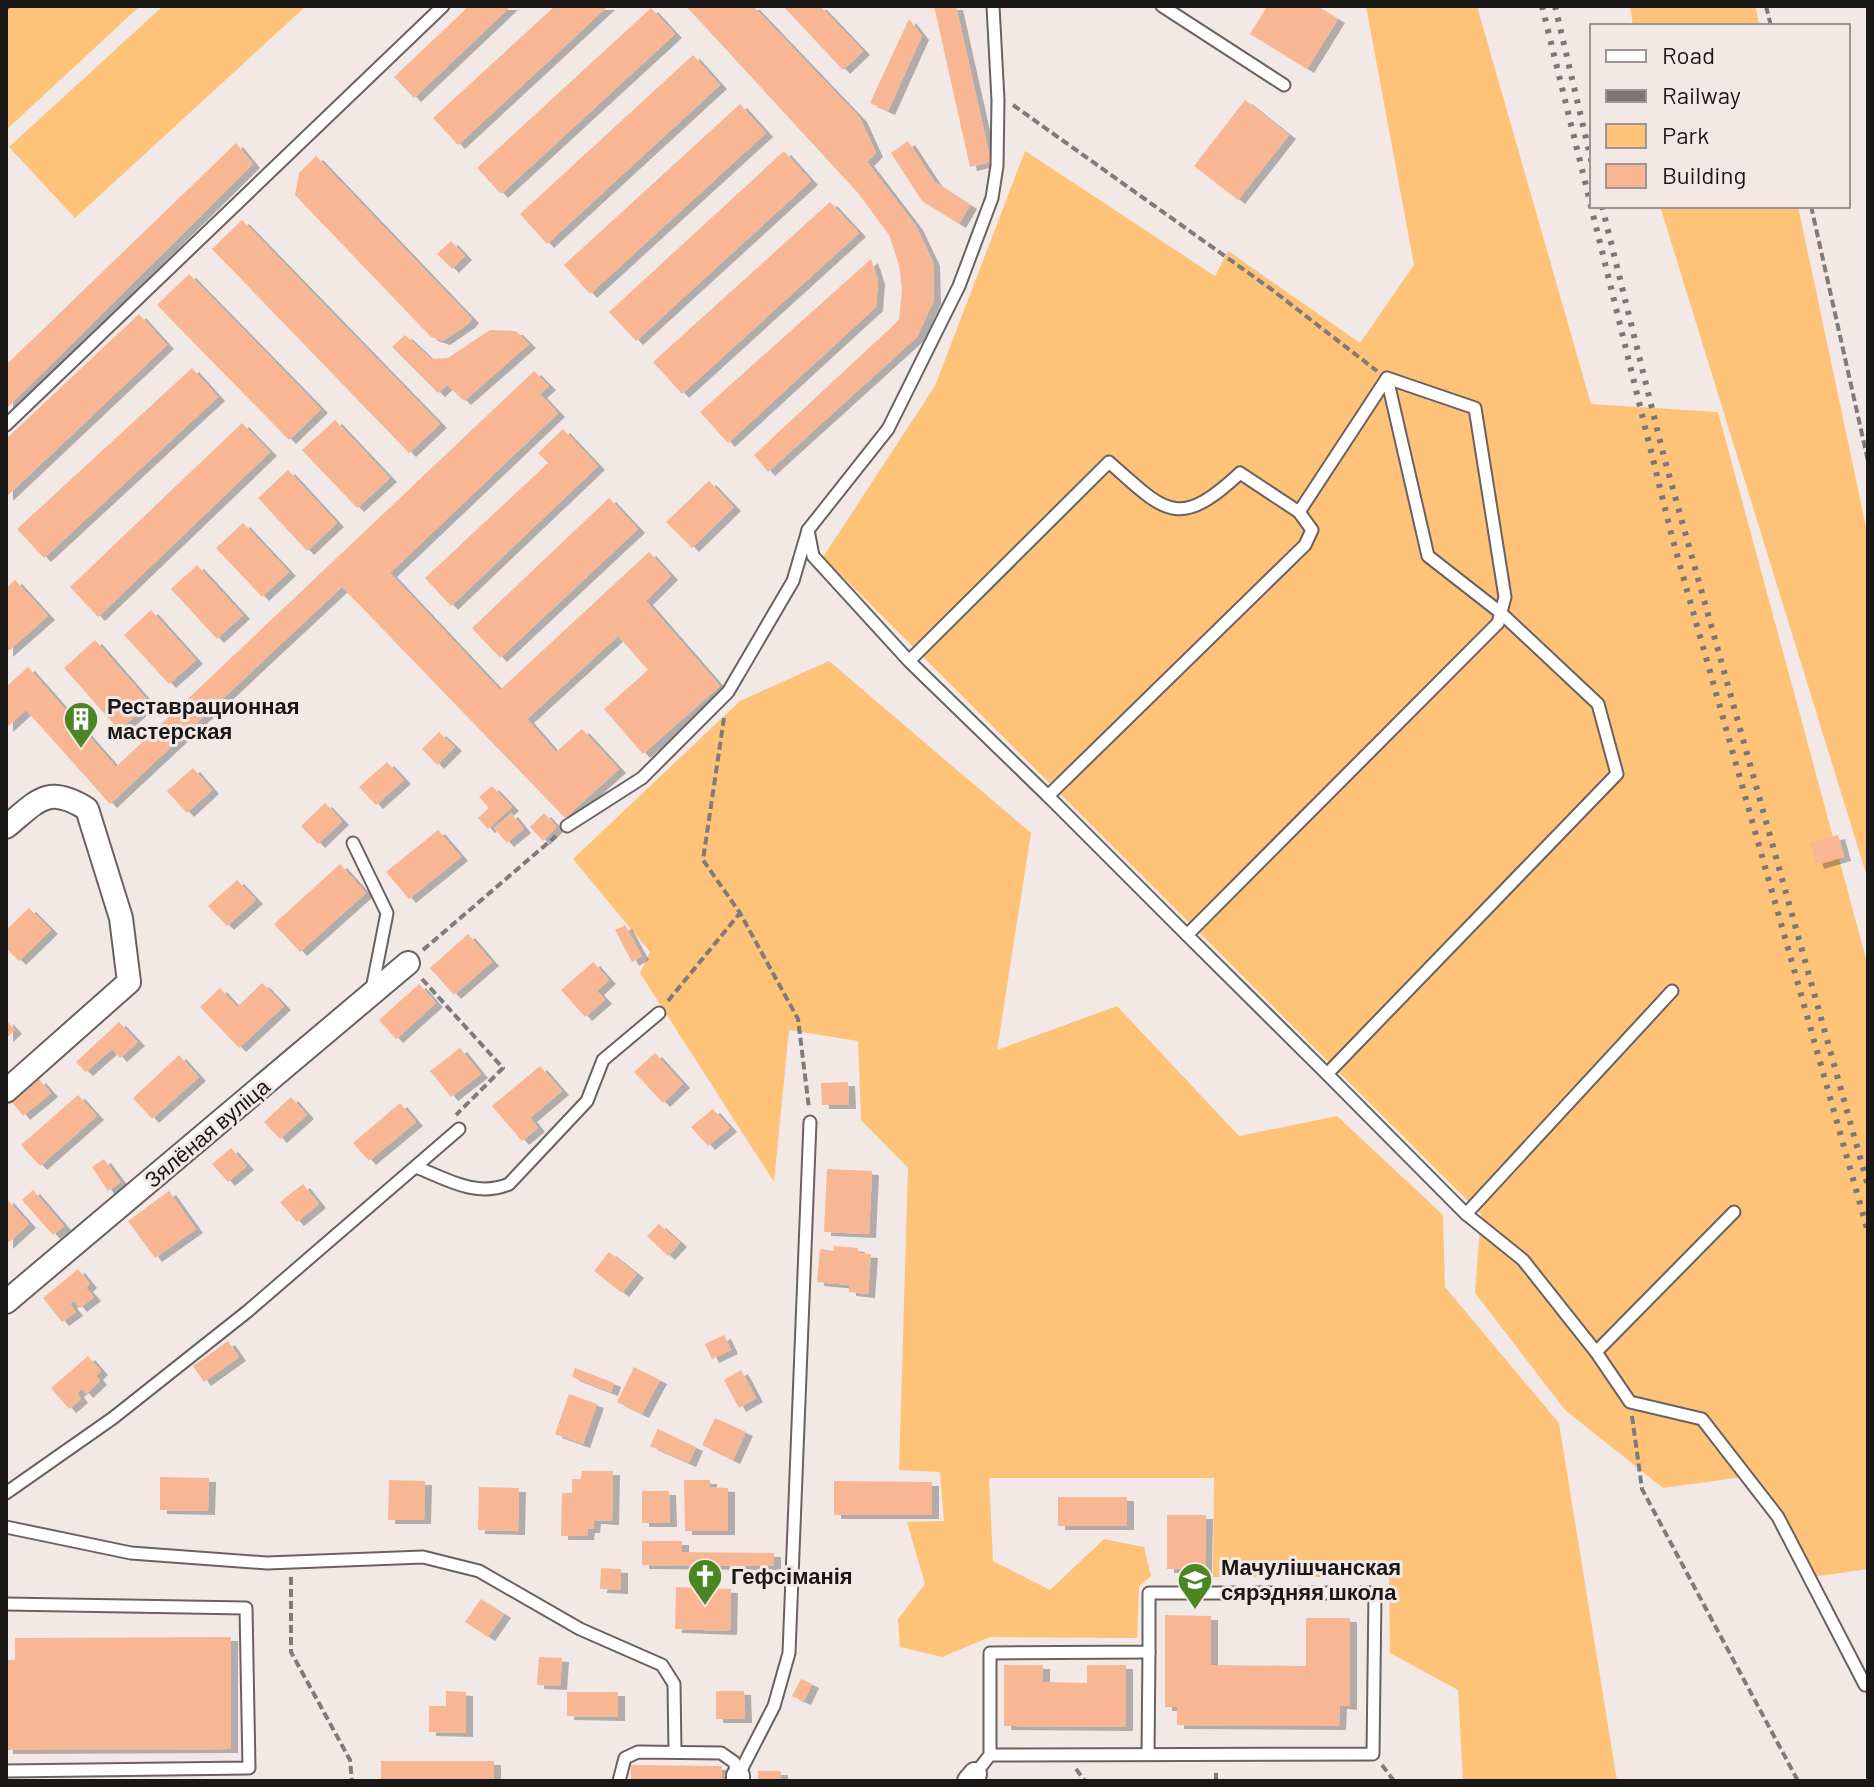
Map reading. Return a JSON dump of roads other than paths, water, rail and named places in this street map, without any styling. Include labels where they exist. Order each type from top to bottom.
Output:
[{"type":"street","points":[[6,827],[43,796],[66,796],[87,809],[121,918],[129,982],[6,1091]]},
{"type":"street","name":"Зялёная вуліца","points":[[6,1302],[408,963]]},
{"type":"lane","points":[[6,425],[443,6]]},
{"type":"lane","points":[[567,826],[642,778],[728,692],[793,581],[808,530],[888,429],[959,286],[992,198],[997,166],[998,94],[993,6]]},
{"type":"lane","points":[[1162,6],[1284,85]]},
{"type":"lane","points":[[1299,512],[1387,378]]},
{"type":"lane","points":[[1187,935],[1498,623],[1505,597],[1475,408],[1387,378]]},
{"type":"lane","points":[[1327,1074],[1617,774],[1598,704],[1501,613],[1428,556],[1387,378]]},
{"type":"lane","points":[[909,661],[1109,462],[1167,509],[1187,509],[1212,499],[1240,473],[1299,512],[1312,530],[1305,545],[1048,796]]},
{"type":"lane","points":[[808,530],[813,556],[909,661],[1466,1214],[1523,1260],[1596,1352],[1630,1402],[1702,1419],[1778,1517],[1865,1685]]},
{"type":"lane","points":[[353,843],[387,913],[371,994]]},
{"type":"lane","points":[[1466,1214],[1672,991]]},
{"type":"lane","points":[[416,1167],[474,1190],[492,1191],[509,1184],[587,1101],[603,1060],[659,1013]]},
{"type":"lane","points":[[738,1778],[774,1706],[789,1653],[810,1122]]},
{"type":"lane","points":[[6,1493],[113,1418],[224,1330],[459,1129]]},
{"type":"lane","points":[[1596,1352],[1734,1212]]},
{"type":"lane","points":[[6,1527],[131,1553],[290,1562],[423,1557],[479,1571],[590,1634],[662,1665],[674,1684],[675,1752]]},
{"type":"lane","points":[[990,1755],[1373,1754],[1375,1593],[1149,1593],[1148,1754]]},
{"type":"lane","points":[[6,1604],[246,1608],[249,1768],[6,1771]]},
{"type":"lane","points":[[972,1777],[990,1755],[990,1653],[1149,1652]]},
{"type":"lane","points":[[619,1781],[625,1758],[638,1752],[721,1753],[734,1762],[738,1778]]},
{"type":"railway","points":[[1542,6],[1590,202]]},
{"type":"railway","points":[[1555,6],[1590,155]]},
{"type":"railway","points":[[1591,208],[1672,537],[1868,1232]]},
{"type":"railway","points":[[1602,208],[1664,457],[1868,1186]]},
{"type":"place","name":"Реставрационная мастерская","points":[[81,750]]},
{"type":"place","name":"Гефсіманія","points":[[705,1607]]},
{"type":"place","name":"Мачулішчанская сярэдняя школа","points":[[1195,1611]]}]
